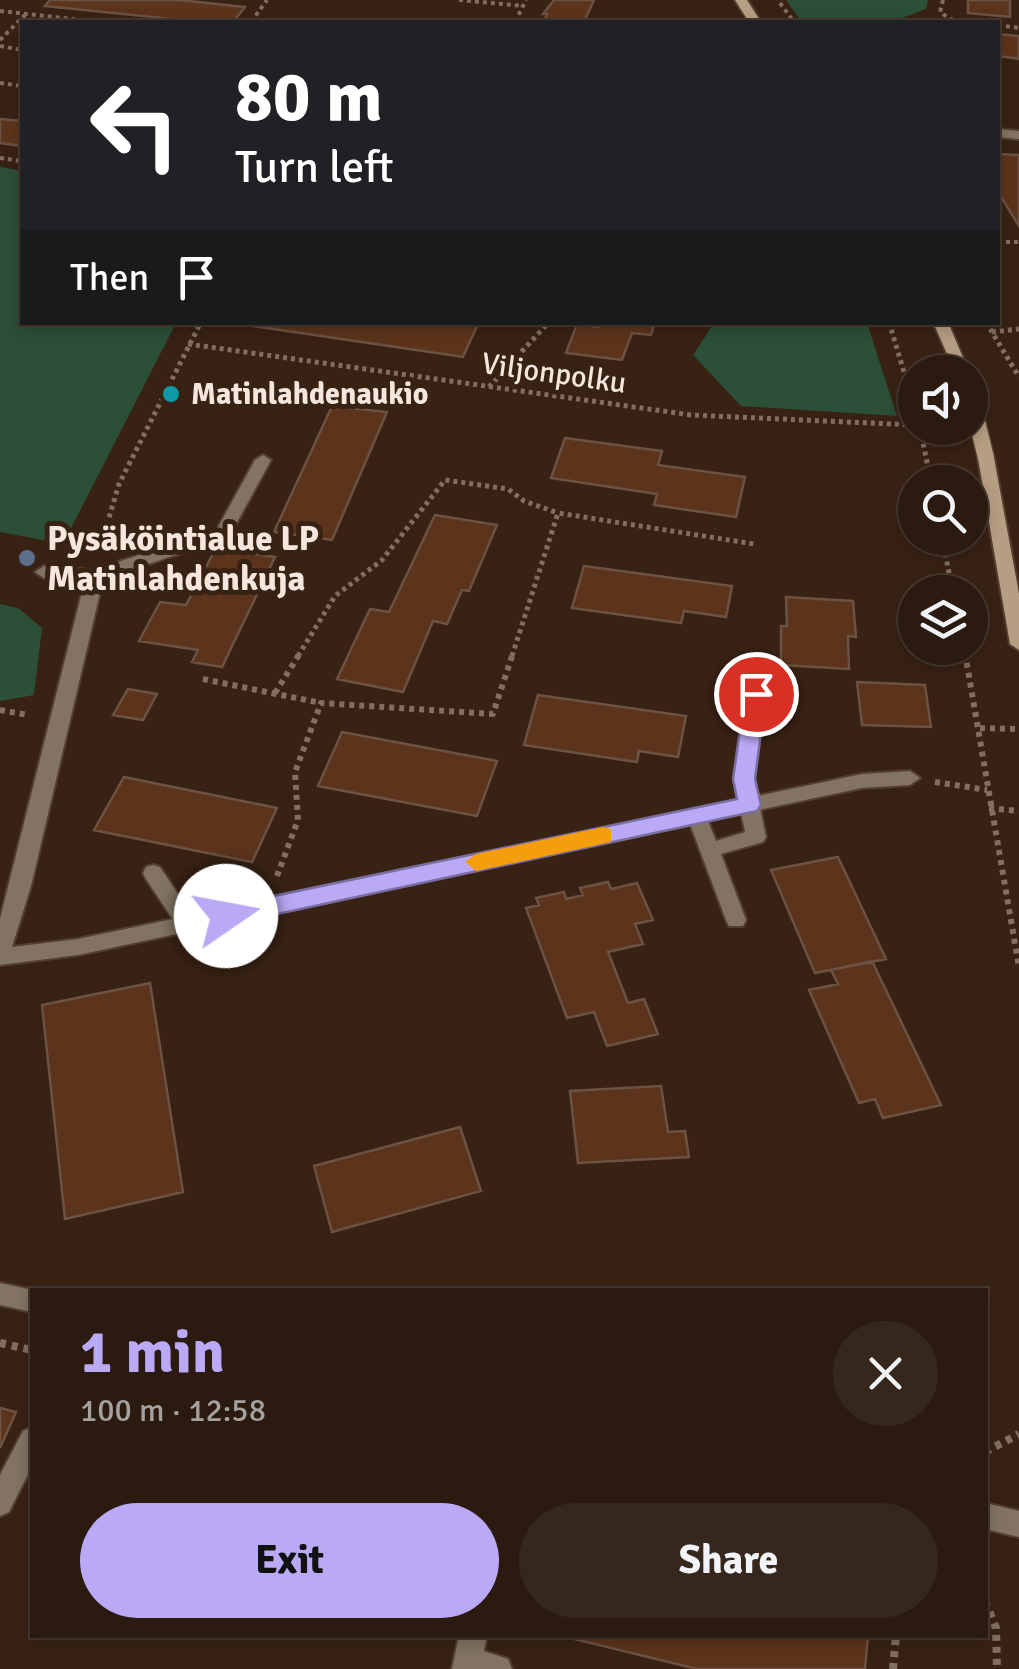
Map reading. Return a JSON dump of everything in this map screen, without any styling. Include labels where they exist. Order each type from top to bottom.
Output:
[{"type":"main road","points":[[941,325],[955,355]]},
{"type":"main road","points":[[983,445],[1019,644]]},
{"type":"street","points":[[44,572],[95,576],[223,533],[263,460]]},
{"type":"street","points":[[95,576],[21,886],[0,954],[78,947],[862,781],[910,778]]},
{"type":"street","points":[[710,850],[756,836],[744,779],[756,694]]},
{"type":"street","points":[[697,816],[736,920]]},
{"type":"street","points":[[153,873],[187,924]]},
{"type":"street","points":[[0,1294],[30,1302]]},
{"type":"street","points":[[0,1503],[30,1444]]},
{"type":"street","points":[[988,1517],[1019,1524]]},
{"type":"street","points":[[469,1655],[498,1669]]},
{"type":"path","points":[[253,20],[268,0]]},
{"type":"path","points":[[459,0],[522,6]]},
{"type":"path","points":[[515,20],[526,0]]},
{"type":"path","points":[[777,0],[792,20]]},
{"type":"path","points":[[943,0],[940,12],[950,20]]},
{"type":"path","points":[[0,11],[81,20]]},
{"type":"path","points":[[21,20],[26,14]]},
{"type":"path","points":[[0,43],[20,21]]},
{"type":"path","points":[[95,576],[118,484],[199,325]]},
{"type":"path","points":[[489,387],[546,325]]},
{"type":"path","points":[[889,325],[898,355]]},
{"type":"path","points":[[988,325],[1019,377]]},
{"type":"path","points":[[992,332],[1019,329]]},
{"type":"path","name":"Viljonpolku","points":[[188,344],[691,415],[898,425]]},
{"type":"path","points":[[275,694],[335,596],[382,560],[444,480],[508,489],[524,502],[558,513],[754,544]]},
{"type":"path","points":[[202,678],[321,703],[494,714],[558,513]]},
{"type":"path","points":[[967,665],[1019,967]]},
{"type":"path","points":[[264,908],[298,820],[295,772],[321,703]]},
{"type":"path","points":[[980,728],[1019,729]]},
{"type":"path","points":[[910,778],[987,790]]},
{"type":"path","points":[[989,808],[1019,811]]},
{"type":"path","points":[[0,1343],[30,1350]]},
{"type":"path","points":[[988,1450],[1019,1434]]},
{"type":"path","points":[[988,1609],[996,1628],[998,1669]]},
{"type":"path","points":[[893,1669],[896,1638]]},
{"type":"green space","points":[[786,0],[928,0],[926,9],[897,20],[801,20]]},
{"type":"green space","points":[[0,167],[20,171],[20,325],[175,325],[63,544],[0,532]]},
{"type":"green space","points":[[713,325],[868,325],[897,416],[741,406],[693,355]]},
{"type":"green space","points":[[0,604],[18,608],[42,628],[34,695],[0,701]]},
{"type":"building","points":[[50,0],[179,0],[245,7],[235,20],[182,20],[45,6]]},
{"type":"building","points":[[554,0],[594,0],[585,20],[545,20],[547,14],[543,14]]},
{"type":"building","points":[[968,0],[1010,0],[1010,17],[968,13]]},
{"type":"building","points":[[1000,34],[1019,36],[1019,59],[1000,56]]},
{"type":"building","points":[[0,119],[20,121],[20,146],[0,143]]},
{"type":"building","points":[[1000,154],[1019,155],[1019,226],[1000,195]]},
{"type":"building","points":[[246,325],[478,325],[463,357]]},
{"type":"building","points":[[577,325],[654,325],[651,335],[632,333],[622,360],[566,353]]},
{"type":"building","points":[[332,406],[387,412],[332,540],[274,532]]},
{"type":"building","points":[[565,438],[662,451],[658,465],[745,477],[736,517],[654,505],[657,494],[551,478]]},
{"type":"building","points":[[435,515],[497,525],[469,591],[462,590],[447,624],[433,621],[403,692],[337,679],[370,609],[389,612]]},
{"type":"building","points":[[216,548],[275,557],[222,667],[192,662],[198,650],[139,641],[160,602],[186,605]]},
{"type":"building","points":[[584,566],[732,586],[726,617],[684,611],[681,623],[572,608]]},
{"type":"building","points":[[786,597],[853,601],[856,637],[848,636],[849,669],[781,665],[781,626],[787,626]]},
{"type":"building","points":[[857,682],[925,685],[931,727],[862,725]]},
{"type":"building","points":[[128,689],[157,694],[143,720],[113,715]]},
{"type":"building","points":[[538,695],[686,716],[678,757],[639,751],[637,762],[524,745]]},
{"type":"building","points":[[342,732],[497,761],[477,816],[318,786]]},
{"type":"building","points":[[124,777],[277,808],[252,862],[94,830]]},
{"type":"building","points":[[838,857],[886,959],[815,973],[771,870]]},
{"type":"building","points":[[608,882],[611,889],[637,883],[653,920],[635,924],[643,944],[608,952],[628,1003],[644,999],[658,1034],[607,1046],[594,1012],[567,1018],[526,908],[539,905],[536,898],[564,892],[566,899],[583,895],[580,888]]},
{"type":"building","points":[[872,961],[941,1105],[883,1118],[875,1099],[859,1103],[809,990],[838,984],[831,970]]},
{"type":"building","points":[[150,983],[183,1192],[65,1219],[42,1005]]},
{"type":"building","points":[[661,1086],[668,1132],[685,1131],[689,1157],[578,1163],[570,1091]]},
{"type":"building","points":[[460,1127],[481,1191],[332,1232],[314,1166]]},
{"type":"building","points":[[0,1408],[16,1412],[0,1448]]},
{"type":"building","points":[[570,1638],[868,1638],[865,1669],[697,1669]]},
{"type":"slow traffic","points":[[476,862],[603,835]]},
{"type":"place","name":"Matinlahdenaukio","points":[[171,394]]},
{"type":"place","name":"Pysäköintialue LP Matinlahdenkuja","points":[[27,558]]},
{"type":"route","points":[[226,916],[750,805],[744,779],[756,694]]}]
